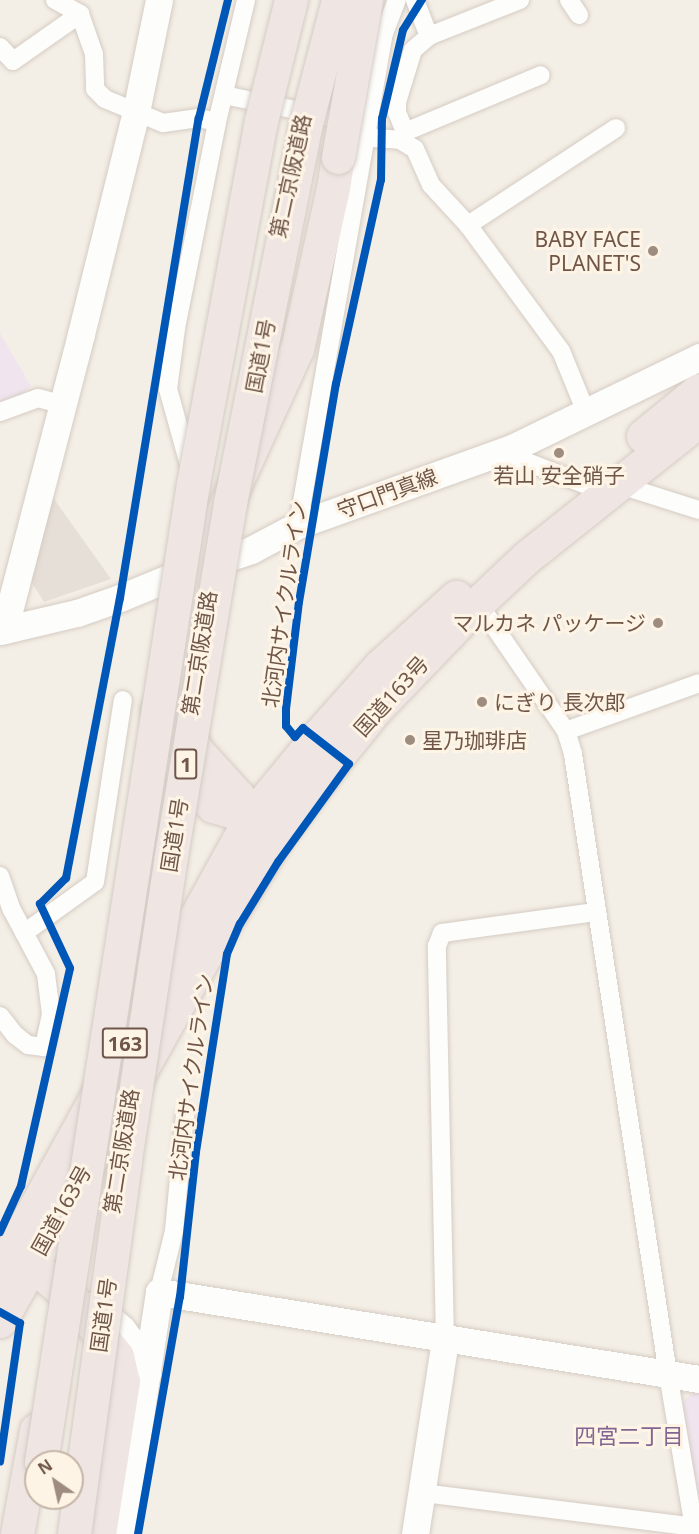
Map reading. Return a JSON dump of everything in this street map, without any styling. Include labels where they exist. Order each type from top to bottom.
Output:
[{"type":"highway","name":"国道1号","points":[[43,1450],[193,484],[261,120],[293,0]]},
{"type":"highway","name":"第二京阪道路","points":[[48,1450],[199,486],[266,119],[293,0]]},
{"type":"highway","name":"第二京阪道路","points":[[78,1450],[148,972],[224,501],[299,127],[332,0]]},
{"type":"highway","name":"国道1号","points":[[74,1534],[132,1113],[171,856],[230,503],[305,127],[337,0]]},
{"type":"highway","points":[[318,51],[337,0]]},
{"type":"highway","points":[[184,572],[297,349],[333,189],[366,0]]},
{"type":"highway","points":[[277,57],[260,89],[188,461],[183,512],[181,699],[181,720],[197,751],[237,795],[251,817],[277,838]]},
{"type":"highway","name":"国道163号","points":[[0,1322],[14,1262],[251,817],[316,738],[380,666],[519,537],[584,484],[696,370]]},
{"type":"highway","name":"国道163号","points":[[14,1262],[277,838],[375,710],[478,603],[527,557],[699,420]]},
{"type":"highway","points":[[14,1262],[71,1298],[117,1356],[123,1381],[99,1534]]},
{"type":"highway","points":[[14,1262],[47,1288],[54,1324],[17,1534]]},
{"type":"highway","points":[[31,1534],[34,1510]]},
{"type":"highway","points":[[36,1534],[39,1510]]},
{"type":"highway","points":[[66,1534],[69,1510]]},
{"type":"street","points":[[55,0],[80,14],[94,54],[95,89],[105,99],[163,123],[199,118],[217,122]]},
{"type":"street","points":[[1,634],[64,405],[136,112],[159,0]]},
{"type":"street","points":[[188,461],[168,389],[176,328],[217,122],[246,0]]},
{"type":"street","points":[[298,525],[383,36],[397,0]]},
{"type":"street","points":[[415,0],[429,36]]},
{"type":"street","points":[[520,0],[429,36],[413,50],[397,102],[397,112],[403,136],[415,149],[431,185],[468,225],[561,351],[586,412]]},
{"type":"street","points":[[0,47],[13,61],[80,14]]},
{"type":"street","points":[[224,95],[353,122],[374,138],[403,136],[541,75]]},
{"type":"street","points":[[468,225],[616,128]]},
{"type":"street","name":"守口門真線","points":[[1,634],[77,613],[184,572],[251,550],[298,525],[512,448],[586,412],[696,370]]},
{"type":"street","points":[[0,412],[39,398],[64,405]]},
{"type":"street","points":[[512,448],[519,459],[584,484],[617,484],[699,510]]},
{"type":"street","points":[[423,1493],[695,1530],[668,1374],[573,754],[566,731],[478,603]]},
{"type":"street","points":[[566,731],[699,683]]},
{"type":"street","points":[[24,933],[95,882],[123,700]]},
{"type":"street","points":[[0,876],[24,933],[46,974],[51,1014],[44,1047],[28,1045],[15,1035],[0,1016]]},
{"type":"street","points":[[416,1534],[445,1340],[436,946],[442,933],[596,912]]},
{"type":"street","points":[[122,1534],[159,1292],[174,1231],[185,1115]]},
{"type":"street","points":[[159,1292],[445,1340],[699,1379]]},
{"type":"street","points":[[71,1298],[107,1316],[122,1329],[135,1346],[147,1373]]},
{"type":"shaded area","points":[[0,333],[31,386],[17,397],[0,403]]},
{"type":"shaded area","points":[[52,496],[111,579],[44,602],[30,580]]},
{"type":"shaded area","points":[[696,1390],[699,1391],[699,1519],[680,1405]]},
{"type":"cycle path","points":[[0,1232],[21,1186],[70,968],[40,904],[66,878],[120,598],[199,118],[228,0]]},
{"type":"cycle path","name":"北河内サイクルライン","points":[[138,1534],[180,1297],[196,1152],[227,954],[240,924],[278,862],[349,764],[303,728],[295,737],[286,726],[286,709],[299,602],[336,384],[381,180],[382,119],[403,30],[422,0]]},
{"type":"cycle path","points":[[0,1312],[20,1323],[0,1462]]},
{"type":"place","name":"BABY FACE PLANET'S","points":[[653,251]]},
{"type":"place","name":"若山 安全硝子","points":[[559,453]]},
{"type":"place","name":"マルカネ パッケージ","points":[[658,623]]},
{"type":"place","name":"にぎり 長次郎","points":[[482,702]]},
{"type":"place","name":"星乃珈琲店","points":[[410,740]]},
{"type":"district","name":"四宮二丁目","points":[[629,1436]]}]
